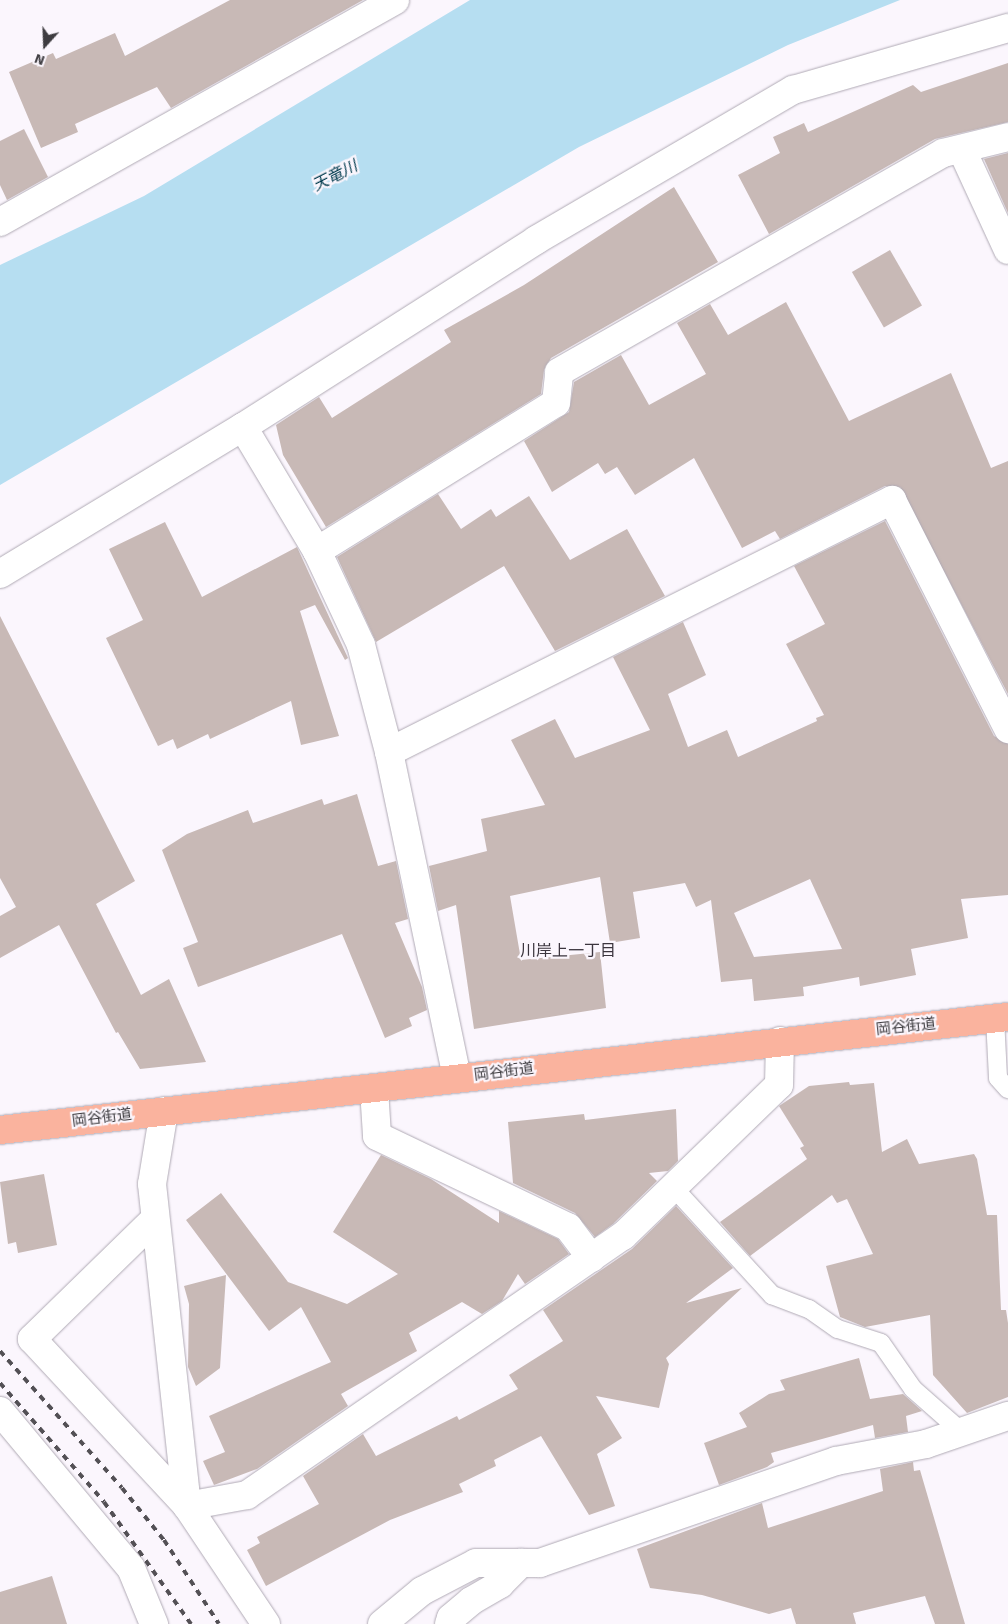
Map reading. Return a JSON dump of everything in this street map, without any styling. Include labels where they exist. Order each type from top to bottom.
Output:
[{"type":"main road","name":"岡谷街道","points":[[0,1130],[374,1089],[780,1041],[1001,1018]]},
{"type":"street","points":[[0,222],[395,0]]},
{"type":"street","points":[[0,574],[242,427],[536,240],[793,90],[1008,28]]},
{"type":"street","points":[[317,552],[556,403],[559,372],[943,153],[962,150],[1008,137]]},
{"type":"street","points":[[962,150],[1008,250]]},
{"type":"street","points":[[242,427],[317,552],[361,644],[389,752],[456,1078]]},
{"type":"street","points":[[389,752],[892,500],[1008,729]]},
{"type":"street","points":[[188,1506],[247,1495],[622,1236],[778,1085],[780,1041]]},
{"type":"street","points":[[374,1089],[377,1136],[568,1228],[591,1258]]},
{"type":"street","points":[[164,1111],[152,1184],[188,1506]]},
{"type":"street","points":[[155,1219],[32,1339],[188,1506],[266,1624]]},
{"type":"street","points":[[0,1411],[131,1568],[154,1624]]},
{"type":"street","points":[[382,1624],[422,1592],[476,1563],[540,1563],[836,1461],[926,1444],[1008,1416]]},
{"type":"street","points":[[449,1624],[451,1618],[471,1600],[500,1584],[521,1563]]},
{"type":"lane","points":[[1001,1018],[998,1078],[1008,1089]]},
{"type":"lane","points":[[673,1187],[772,1295],[809,1309],[838,1329],[881,1344],[913,1389],[962,1432]]},
{"type":"water","name":"天竜川","points":[[470,0],[900,0],[788,45],[579,147],[0,485],[0,265],[144,196]]},
{"type":"building","points":[[230,0],[363,0],[171,108],[157,87],[75,124],[78,132],[41,148],[9,72],[53,53],[56,59],[115,33],[125,56]]},
{"type":"building","points":[[1008,63],[1008,122],[935,139],[769,234],[738,175],[780,153],[773,137],[804,123],[808,132],[913,85],[921,92]]},
{"type":"building","points":[[24,129],[48,177],[7,200],[0,185],[0,141]]},
{"type":"building","points":[[1008,153],[1008,213],[984,159]]},
{"type":"building","points":[[674,187],[718,262],[551,358],[544,370],[541,394],[326,527],[283,455],[276,425],[319,397],[332,418],[451,342],[444,330],[524,285]]},
{"type":"building","points":[[890,250],[922,305],[884,327],[852,272]]},
{"type":"building","points":[[786,302],[849,421],[951,373],[991,468],[1008,461],[1008,694],[900,487],[885,486],[780,539],[775,531],[742,548],[694,458],[635,495],[617,467],[605,474],[598,463],[552,492],[524,441],[569,412],[574,382],[621,355],[649,405],[706,374],[677,323],[710,304],[728,335]]},
{"type":"building","points":[[438,494],[461,529],[491,509],[496,517],[529,496],[570,560],[627,529],[665,596],[555,651],[504,566],[376,642],[337,557]]},
{"type":"building","points":[[885,521],[994,736],[1008,744],[1008,895],[961,899],[968,938],[911,949],[916,975],[860,986],[859,977],[803,987],[804,996],[754,1001],[752,979],[721,982],[711,900],[696,907],[685,883],[633,892],[640,938],[610,943],[600,877],[510,896],[521,960],[600,952],[606,1008],[474,1029],[456,905],[438,911],[429,866],[487,851],[481,819],[545,805],[511,740],[555,719],[575,758],[650,730],[613,657],[683,622],[706,675],[668,694],[688,747],[727,730],[738,757],[817,721],[816,718],[824,715],[786,644],[825,624],[794,566]],"holes":[[[810,879],[842,949],[754,957],[734,913]]]},
{"type":"building","points":[[165,522],[202,597],[297,547],[348,658],[345,660],[315,605],[300,611],[339,736],[301,745],[291,701],[210,739],[208,734],[177,749],[173,739],[158,746],[106,638],[143,620],[109,549]]},
{"type":"building","points":[[0,616],[135,881],[96,904],[141,995],[169,979],[206,1062],[140,1069],[118,1032],[116,1033],[59,925],[0,958],[0,916],[16,907],[0,878]]},
{"type":"building","points":[[357,794],[378,866],[396,861],[408,919],[395,923],[422,987],[427,1010],[409,1018],[412,1026],[385,1038],[342,934],[198,987],[183,948],[198,942],[162,850],[187,834],[248,810],[253,823],[322,799],[324,805]]},
{"type":"building","points":[[849,1082],[850,1085],[874,1083],[882,1152],[907,1139],[919,1164],[974,1154],[977,1159],[987,1215],[997,1215],[1001,1310],[1006,1310],[1008,1323],[1008,1397],[967,1413],[933,1375],[930,1315],[865,1327],[840,1317],[826,1266],[873,1254],[847,1199],[837,1203],[832,1195],[750,1256],[720,1222],[807,1159],[800,1148],[804,1146],[779,1106],[809,1086]]},
{"type":"building","points":[[676,1109],[678,1161],[668,1171],[649,1173],[657,1181],[613,1224],[595,1237],[575,1213],[513,1183],[508,1122],[584,1114],[585,1120]]},
{"type":"building","points":[[381,1155],[431,1179],[499,1223],[499,1211],[558,1239],[569,1254],[525,1284],[518,1274],[502,1301],[482,1314],[462,1302],[409,1333],[417,1351],[341,1394],[348,1406],[257,1469],[214,1485],[203,1461],[225,1452],[209,1416],[331,1362],[301,1307],[269,1331],[186,1220],[221,1193],[288,1282],[347,1304],[398,1274],[333,1232]]},
{"type":"building","points":[[44,1174],[57,1245],[18,1253],[16,1242],[8,1244],[0,1182]]},
{"type":"building","points":[[676,1206],[733,1268],[686,1303],[742,1288],[666,1358],[669,1364],[659,1408],[596,1396],[622,1438],[597,1454],[615,1506],[589,1515],[541,1436],[494,1460],[496,1466],[459,1484],[463,1492],[390,1520],[266,1586],[247,1550],[260,1543],[257,1537],[319,1504],[303,1476],[363,1434],[376,1456],[457,1416],[459,1420],[518,1389],[509,1375],[563,1341],[543,1310],[632,1249]]},
{"type":"building","points":[[226,1275],[220,1368],[196,1386],[188,1367],[189,1304],[184,1286]]},
{"type":"building","points":[[859,1358],[870,1399],[903,1394],[922,1411],[906,1416],[908,1432],[875,1438],[873,1425],[771,1453],[774,1462],[767,1467],[719,1485],[704,1443],[747,1427],[739,1413],[769,1394],[785,1390],[780,1380]]},
{"type":"building","points":[[913,1462],[914,1471],[920,1470],[965,1624],[935,1624],[925,1596],[853,1613],[856,1624],[796,1624],[791,1608],[769,1614],[702,1595],[650,1588],[637,1549],[762,1503],[768,1528],[883,1491],[880,1469]]},
{"type":"building","points":[[52,1576],[67,1624],[0,1624],[0,1592]]},
{"type":"railway","points":[[0,1351],[122,1488],[164,1540],[219,1624]]},
{"type":"railway","points":[[0,1383],[104,1502],[191,1624]]},
{"type":"district","name":"川岸上一丁目","points":[[568,951]]}]
